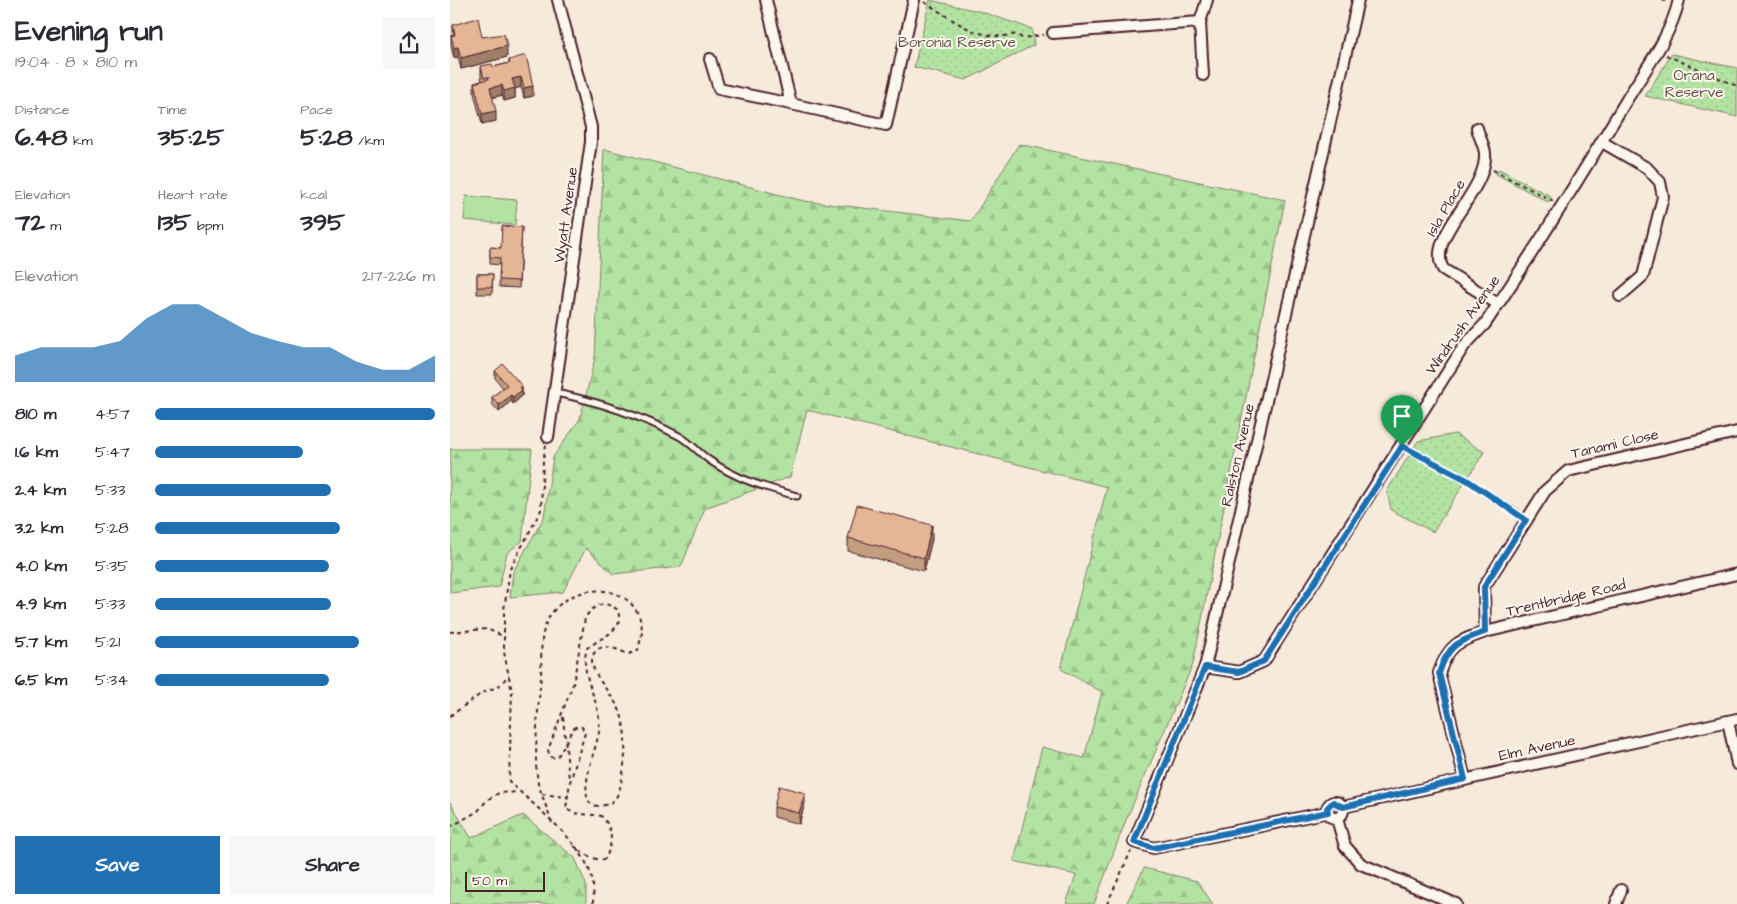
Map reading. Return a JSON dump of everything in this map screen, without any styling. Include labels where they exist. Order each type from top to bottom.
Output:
[{"type":"street","name":"Wyatt Avenue","points":[[548,437],[556,393],[591,142],[591,127],[558,0]]},
{"type":"street","points":[[766,0],[791,104]]},
{"type":"street","points":[[710,59],[719,89],[886,125],[914,0]]},
{"type":"street","points":[[1203,75],[1199,32],[1207,0]]},
{"type":"street","name":"Ralston Avenue","points":[[1134,842],[1205,667],[1358,0]]},
{"type":"street","name":"Windrush Avenue","points":[[1205,667],[1239,672],[1264,661],[1464,346],[1485,324],[1602,142],[1658,51],[1670,28],[1679,0]]},
{"type":"street","points":[[1053,33],[1200,22]]},
{"type":"street","name":"Isla Place","points":[[1477,128],[1485,153],[1484,166],[1475,187],[1442,244],[1440,262],[1443,269],[1498,304]]},
{"type":"street","points":[[1602,142],[1647,168],[1660,182],[1663,197],[1643,276],[1620,296]]},
{"type":"street","name":"Tanami Close","points":[[1485,632],[1484,587],[1545,491],[1568,470],[1737,432]]},
{"type":"street","name":"Trentbridge Road","points":[[1465,779],[1439,673],[1444,658],[1452,646],[1485,632],[1737,574]]},
{"type":"street","points":[[1732,720],[1737,764]]},
{"type":"street","name":"Elm Avenue","points":[[1343,807],[1732,720]]},
{"type":"street","points":[[1333,802],[1343,807],[1343,813],[1337,819],[1329,816],[1327,808],[1333,802]]},
{"type":"street","points":[[1134,842],[1154,848],[1328,812]]},
{"type":"street","points":[[1337,819],[1345,846],[1361,864],[1456,904]]},
{"type":"street","points":[[1616,904],[1621,890]]},
{"type":"lane","points":[[556,393],[605,404],[653,424],[681,437],[709,460],[741,480],[797,496]]},
{"type":"path","points":[[921,0],[979,34],[1000,38],[1016,34],[1022,38],[1053,33]]},
{"type":"path","points":[[1658,51],[1737,86]]},
{"type":"path","points":[[1484,166],[1561,206]]},
{"type":"path","points":[[548,437],[543,461],[542,510],[510,569],[504,610],[504,652],[512,692],[510,781],[552,822],[574,846],[586,863],[593,884],[593,904]]},
{"type":"path","points":[[1402,446],[1467,480],[1526,520]]},
{"type":"path","points":[[552,822],[542,794],[536,765],[542,642],[547,621],[561,602],[578,592],[596,590],[614,593],[634,607],[640,619],[642,633],[638,650],[629,654],[609,646],[599,648],[593,654],[591,662],[593,672],[616,701],[624,730],[624,768],[620,790],[613,802],[605,806],[594,806],[588,801],[585,794],[598,739],[599,713],[595,696],[585,672],[583,660],[586,648],[612,632],[620,621],[618,610],[610,604],[600,604],[590,610],[585,618],[573,684],[563,716],[548,750],[550,757],[556,758],[565,748],[575,727],[582,727],[585,733],[570,782],[566,808],[571,813],[601,816],[606,821],[611,838],[610,849],[605,859],[598,860],[589,857],[574,846]]},
{"type":"path","points":[[450,632],[487,629],[505,637]]},
{"type":"path","points":[[450,716],[482,693],[499,686],[509,675]]},
{"type":"path","points":[[563,716],[570,782]]},
{"type":"path","points":[[450,827],[478,811],[487,800],[499,793],[520,792]]},
{"type":"path","points":[[542,794],[567,796]]},
{"type":"path","points":[[1107,904],[1134,842]]},
{"type":"green space","name":"Boronia Reserve","points":[[930,0],[982,12],[1032,29],[1034,45],[966,80],[914,67]]},
{"type":"green space","name":"Orana Reserve","points":[[1672,54],[1737,68],[1737,117],[1645,96]]},
{"type":"green space","points":[[1019,144],[1285,200],[1193,664],[1126,820],[1094,904],[1066,904],[1076,875],[1014,861],[1042,747],[1084,758],[1102,692],[1061,669],[1107,487],[807,410],[790,477],[705,508],[681,567],[613,574],[586,548],[563,592],[510,597],[513,572],[544,517],[553,457],[580,419],[595,358],[604,149],[804,201],[971,221]]},
{"type":"green space","points":[[1499,169],[1552,197],[1548,202],[1496,174]]},
{"type":"green space","points":[[466,196],[517,200],[515,225],[464,220]]},
{"type":"green space","points":[[1455,434],[1484,452],[1468,478],[1520,510],[1516,515],[1465,482],[1433,532],[1391,510],[1387,491],[1418,441]]},
{"type":"green space","points":[[450,449],[532,449],[522,541],[507,553],[499,587],[450,593]]},
{"type":"green space","points":[[450,802],[471,838],[523,815],[575,858],[586,884],[586,904],[450,904]]},
{"type":"green space","points":[[1144,868],[1197,881],[1213,904],[1126,904]]},
{"type":"building","points":[[478,18],[482,37],[504,34],[507,46],[461,58],[458,47],[454,48],[451,36],[455,35],[453,25]]},
{"type":"building","points":[[526,55],[533,86],[524,88],[521,77],[512,79],[515,88],[504,91],[502,85],[490,88],[496,111],[482,114],[474,83],[489,79],[488,77],[484,78],[481,66],[492,64],[493,67],[510,63],[509,60]]},
{"type":"building","points":[[502,226],[522,227],[519,281],[499,280],[500,258],[490,257],[490,247],[501,248]]},
{"type":"building","points":[[477,274],[493,274],[492,287],[477,287]]},
{"type":"building","points":[[503,364],[522,386],[520,387],[522,390],[513,397],[511,395],[499,405],[492,397],[507,385],[495,371]]},
{"type":"building","points":[[857,505],[932,525],[924,558],[848,538]]},
{"type":"building","points":[[779,786],[805,793],[799,813],[774,807]]},
{"type":"route","points":[[1402,446],[1467,480],[1526,520],[1484,587],[1485,632],[1469,637],[1452,646],[1444,658],[1439,673],[1465,779],[1343,807],[1337,802],[1333,802],[1327,808],[1328,812],[1154,848],[1134,842],[1205,667],[1239,672],[1251,669],[1264,661],[1402,446]]}]
